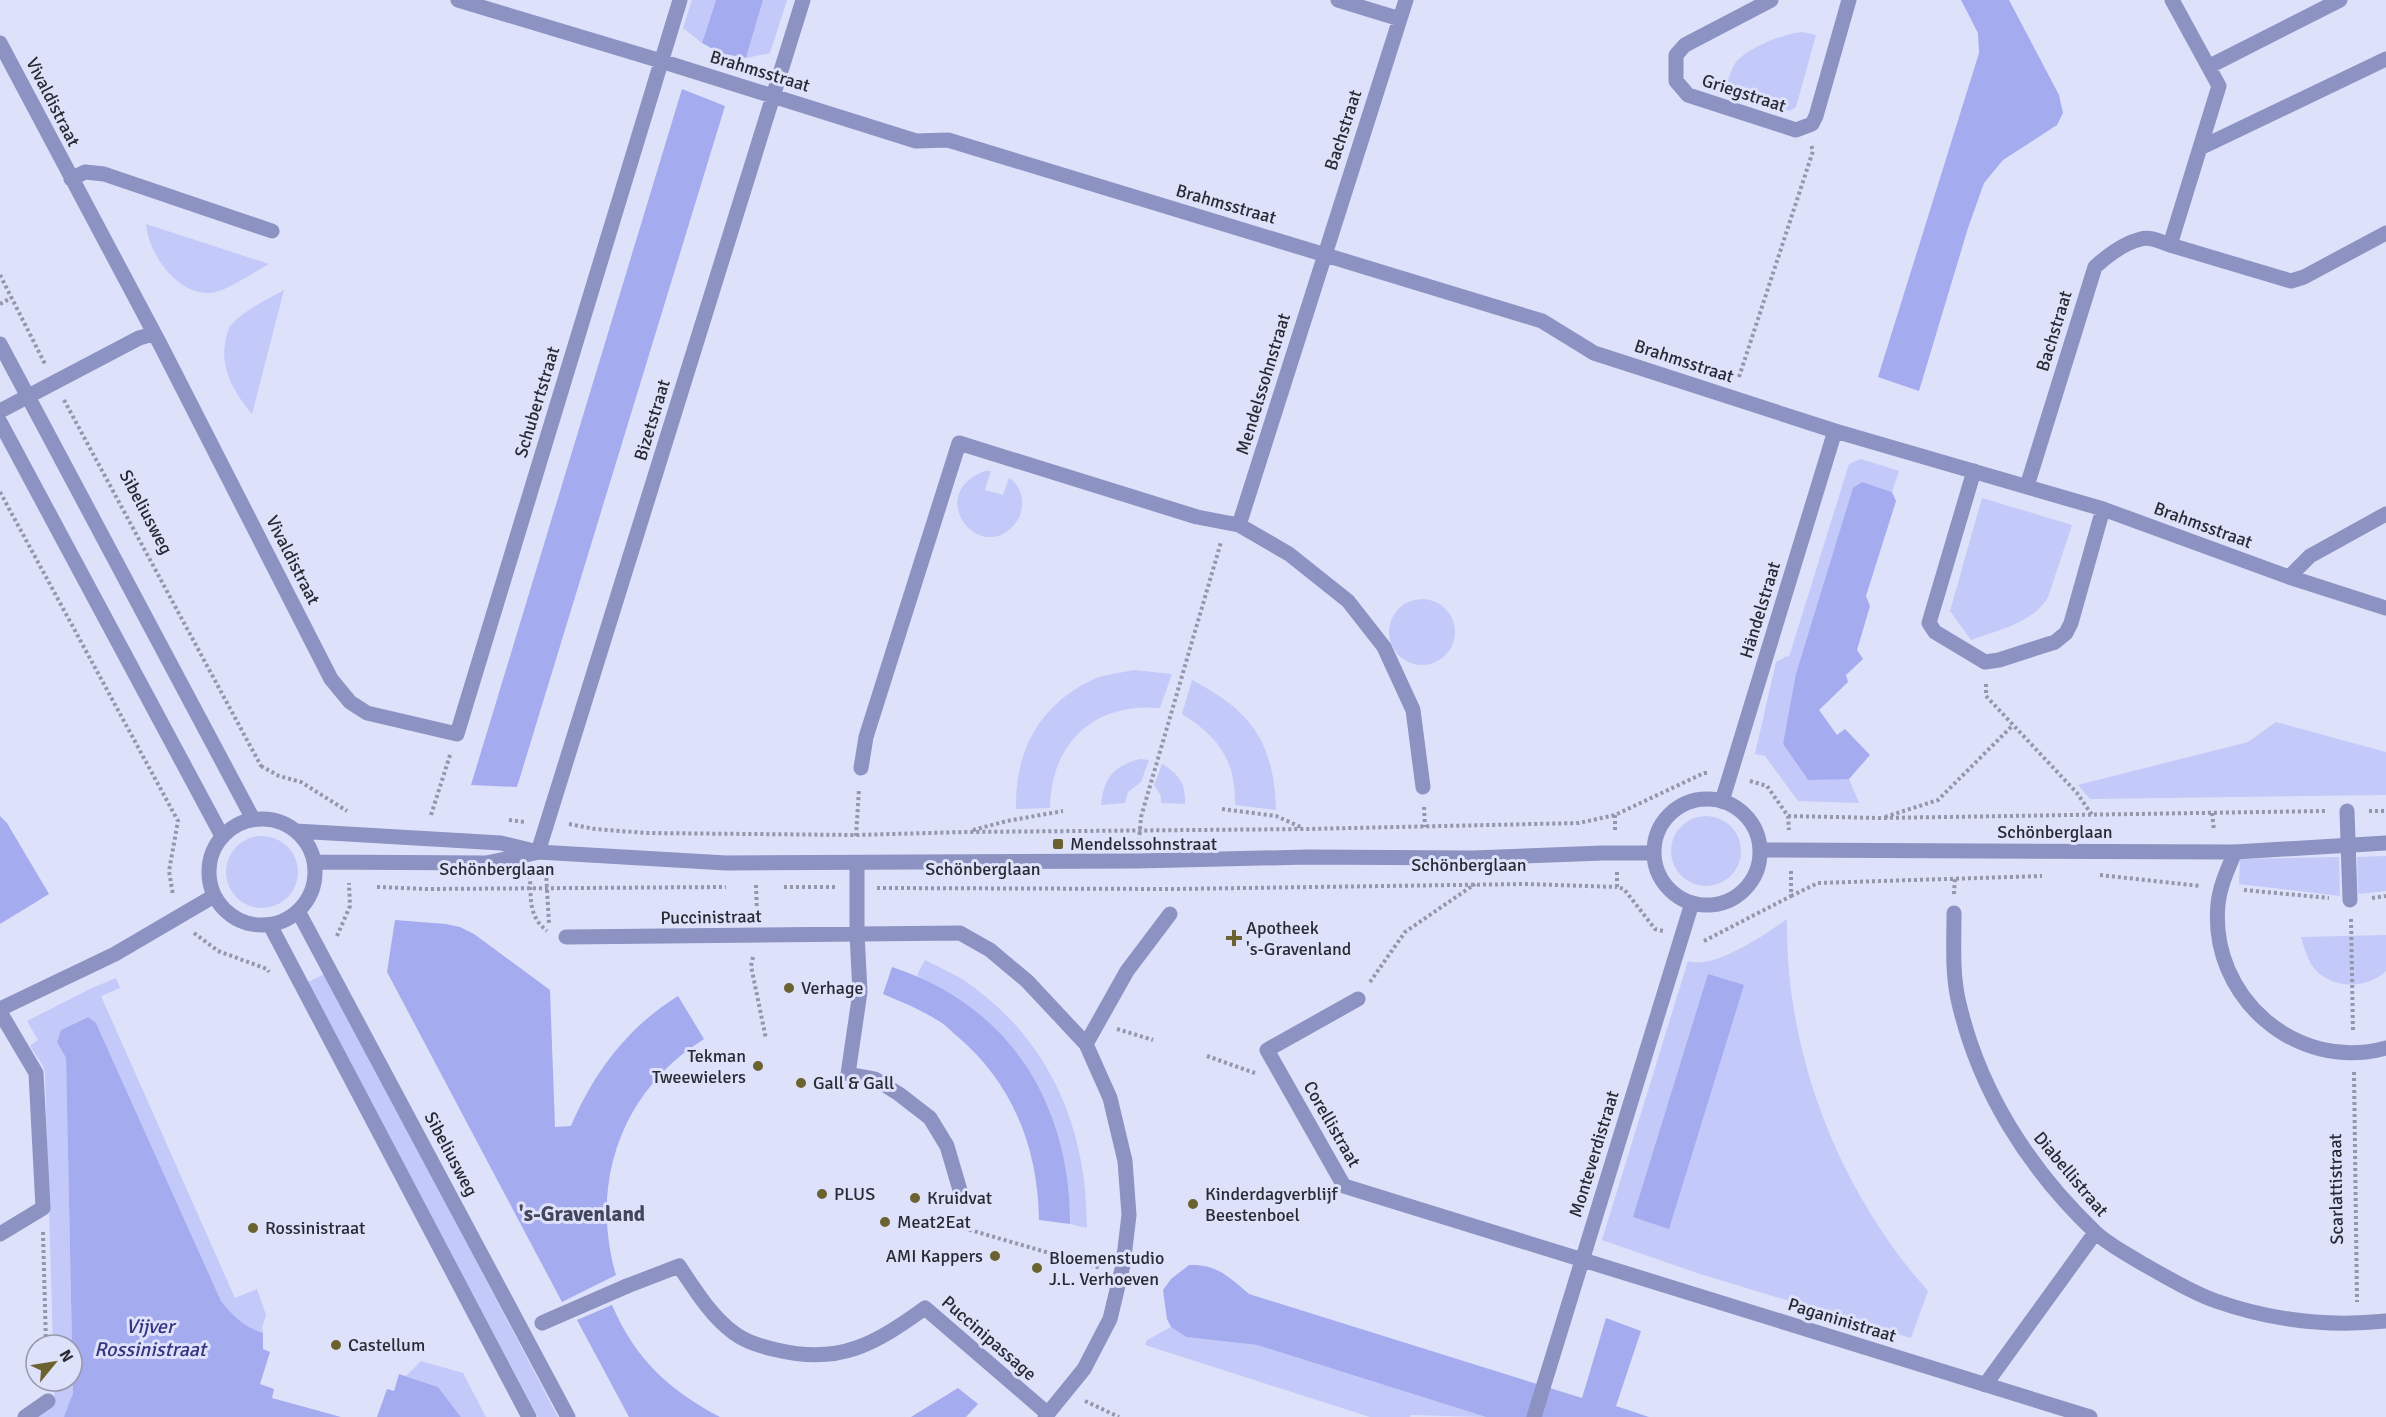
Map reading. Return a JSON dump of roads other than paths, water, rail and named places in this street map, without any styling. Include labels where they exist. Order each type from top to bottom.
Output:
[{"type":"street","name":"Brahmsstraat","points":[[458,0],[916,141],[948,140],[1542,321],[1594,353],[1835,430],[2103,509],[2289,577],[2386,608]]},
{"type":"street","name":"Schubertstraat","points":[[456,734],[680,0]]},
{"type":"street","name":"Bizetstraat","points":[[538,852],[802,0]]},
{"type":"street","points":[[1338,0],[1400,19]]},
{"type":"street","name":"Bachstraat","points":[[1324,254],[1406,0]]},
{"type":"street","name":"Griegstraat","points":[[1771,0],[1685,45],[1676,55],[1676,81],[1688,95],[1796,130],[1812,124],[1816,116],[1849,0]]},
{"type":"street","points":[[2170,245],[2219,86],[2172,0]]},
{"type":"street","points":[[2210,66],[2340,0]]},
{"type":"street","name":"Vivaldistraat","points":[[0,43],[177,378],[331,679],[350,702],[367,713],[456,734]]},
{"type":"street","points":[[2200,148],[2386,59]]},
{"type":"street","points":[[71,179],[85,172],[104,174],[272,231]]},
{"type":"street","name":"Bachstraat","points":[[2026,486],[2095,267],[2108,255],[2141,238],[2152,239],[2291,281],[2304,277],[2386,233]]},
{"type":"street","name":"Mendelssohnstraat","points":[[1232,525],[1324,254]]},
{"type":"street","points":[[0,411],[139,338],[153,334]]},
{"type":"street","points":[[0,344],[253,819]]},
{"type":"street","points":[[0,422],[222,836]]},
{"type":"street","name":"Händelstraat","points":[[1722,801],[1835,430]]},
{"type":"street","points":[[861,768],[866,737],[959,443],[1232,525],[1289,554],[1348,601],[1384,647],[1413,710],[1423,787]]},
{"type":"street","points":[[1974,471],[1929,623],[1935,632],[1985,662],[1999,660],[2055,642],[2066,633],[2071,623],[2103,509]]},
{"type":"street","points":[[2289,577],[2310,556],[2386,514]]},
{"type":"street","points":[[1703,799],[1722,801],[1737,808],[1749,820],[1757,835],[1760,850],[1756,871],[1739,895],[1721,903],[1702,905],[1681,899],[1664,885],[1655,865],[1653,853],[1656,834],[1667,816],[1683,804],[1703,799]]},
{"type":"street","points":[[2347,811],[2350,900]]},
{"type":"street","points":[[253,819],[275,820],[296,831],[306,843],[314,862],[313,886],[309,897],[298,911],[270,925],[248,923],[232,916],[214,896],[208,870],[211,857],[222,836],[240,823],[253,819]]},
{"type":"street","name":"Schönberglaan","points":[[296,831],[501,843],[538,852],[726,863],[1137,861],[1308,857],[1473,858],[1653,853]]},
{"type":"street","name":"Schönberglaan","points":[[1760,850],[2235,852],[2349,843],[2386,843]]},
{"type":"street","name":"Schönberglaan","points":[[314,862],[486,863],[538,852]]},
{"type":"street","points":[[2235,852],[2221,888],[2217,919],[2221,951],[2230,977],[2249,1006],[2276,1031],[2292,1040],[2331,1052],[2354,1053],[2386,1048]]},
{"type":"street","points":[[857,863],[860,992],[848,1074],[875,1079],[930,1118],[946,1146],[962,1197]]},
{"type":"street","points":[[0,1234],[43,1208],[36,1073],[0,1010],[114,954],[214,896]]},
{"type":"street","name":"Monteverdistraat","points":[[1534,1417],[1692,903]]},
{"type":"street","name":"Sibeliusweg","points":[[298,911],[568,1417]]},
{"type":"street","name":"Diabellistraat","points":[[1953,913],[1954,964],[1958,998],[1969,1038],[1988,1089],[2017,1139],[2038,1168],[2095,1233],[2175,1282],[2216,1301],[2300,1321],[2357,1324],[2386,1321]]},
{"type":"street","points":[[1086,1044],[1127,971],[1170,914]]},
{"type":"street","points":[[270,925],[529,1417]]},
{"type":"street","name":"Puccinistraat","points":[[561,935],[757,936],[960,933],[990,950],[1028,981],[1086,1044],[1110,1098],[1125,1161],[1129,1215],[1121,1274],[1110,1319],[1084,1369],[1046,1416]]},
{"type":"street","name":"Corellistraat","points":[[1358,999],[1267,1050],[1344,1186],[1582,1260]]},
{"type":"street","points":[[1985,1385],[2095,1233]]},
{"type":"street","name":"Paganinistraat","points":[[1582,1260],[2090,1417]]},
{"type":"street","name":"Puccinipassage","points":[[542,1323],[679,1266],[704,1304],[735,1334],[764,1347],[796,1355],[833,1356],[893,1331],[925,1308],[1046,1416]]},
{"type":"street","points":[[25,1417],[48,1401]]},
{"type":"water","points":[[716,0],[763,0],[746,58],[720,53],[702,43]]},
{"type":"water","points":[[1961,0],[2009,0],[2059,95],[2063,113],[2057,125],[2003,160],[1984,183],[1968,228],[1919,391],[1878,377],[1979,53],[1978,33]]},
{"type":"water","points":[[682,89],[725,106],[517,787],[471,785]]},
{"type":"water","points":[[1862,482],[1892,492],[1896,501],[1866,596],[1870,606],[1857,650],[1863,659],[1846,675],[1848,682],[1819,710],[1837,735],[1845,729],[1870,755],[1849,779],[1808,780],[1783,744],[1796,674],[1853,488]]},
{"type":"water","points":[[0,816],[7,823],[49,894],[0,924]]},
{"type":"water","points":[[395,920],[460,927],[474,934],[550,990],[555,1127],[571,1126],[590,1087],[614,1052],[643,1022],[678,996],[704,1039],[676,1060],[652,1084],[633,1112],[619,1141],[610,1173],[607,1206],[609,1240],[616,1275],[562,1302],[387,972]]},
{"type":"water","points":[[892,967],[933,984],[969,1006],[1000,1033],[1025,1065],[1045,1100],[1059,1139],[1067,1180],[1070,1224],[1039,1220],[1034,1168],[1019,1119],[1008,1097],[994,1075],[977,1055],[945,1026],[924,1012],[883,994]]},
{"type":"water","points":[[1708,974],[1744,985],[1669,1229],[1633,1217]]},
{"type":"water","name":"Vijver Rossinistraat","points":[[88,1017],[96,1023],[221,1301],[239,1320],[263,1333],[263,1349],[270,1352],[260,1384],[274,1389],[272,1398],[341,1417],[64,1417],[73,1393],[84,1393],[84,1333],[72,1333],[66,1058],[57,1042],[61,1030]]},
{"type":"water","points":[[1189,1265],[1215,1269],[1229,1277],[1249,1294],[1582,1398],[1606,1318],[1641,1331],[1616,1406],[1649,1417],[1486,1417],[1257,1345],[1186,1337],[1171,1327],[1167,1319],[1163,1290],[1171,1279]]},
{"type":"water","points":[[612,1305],[631,1341],[656,1371],[685,1396],[720,1417],[629,1417],[577,1320]]},
{"type":"water","points":[[399,1374],[438,1387],[461,1417],[377,1417],[387,1389],[394,1391]]},
{"type":"water","points":[[958,1388],[978,1404],[966,1417],[911,1417]]},
{"type":"place","name":"Mendelssohnstraat","points":[[1058,844]]},
{"type":"place","name":"Apotheek 's-Gravenland","points":[[1234,938]]},
{"type":"place","name":"Verhage","points":[[789,988]]},
{"type":"place","name":"Tekman Tweewielers","points":[[758,1066]]},
{"type":"place","name":"Gall & Gall","points":[[801,1083]]},
{"type":"place","name":"PLUS","points":[[822,1194]]},
{"type":"place","name":"Kruidvat","points":[[915,1198]]},
{"type":"place","name":"Kinderdagverblijf Beestenboel","points":[[1193,1204]]},
{"type":"place","name":"Meat2Eat","points":[[885,1222]]},
{"type":"place","name":"Rossinistraat","points":[[253,1228]]},
{"type":"place","name":"AMI Kappers","points":[[995,1256]]},
{"type":"place","name":"Bloemenstudio J.L. Verhoeven","points":[[1037,1268]]},
{"type":"place","name":"Castellum","points":[[336,1345]]},
{"type":"district","name":"'s-Gravenland","points":[[582,1214]]}]
